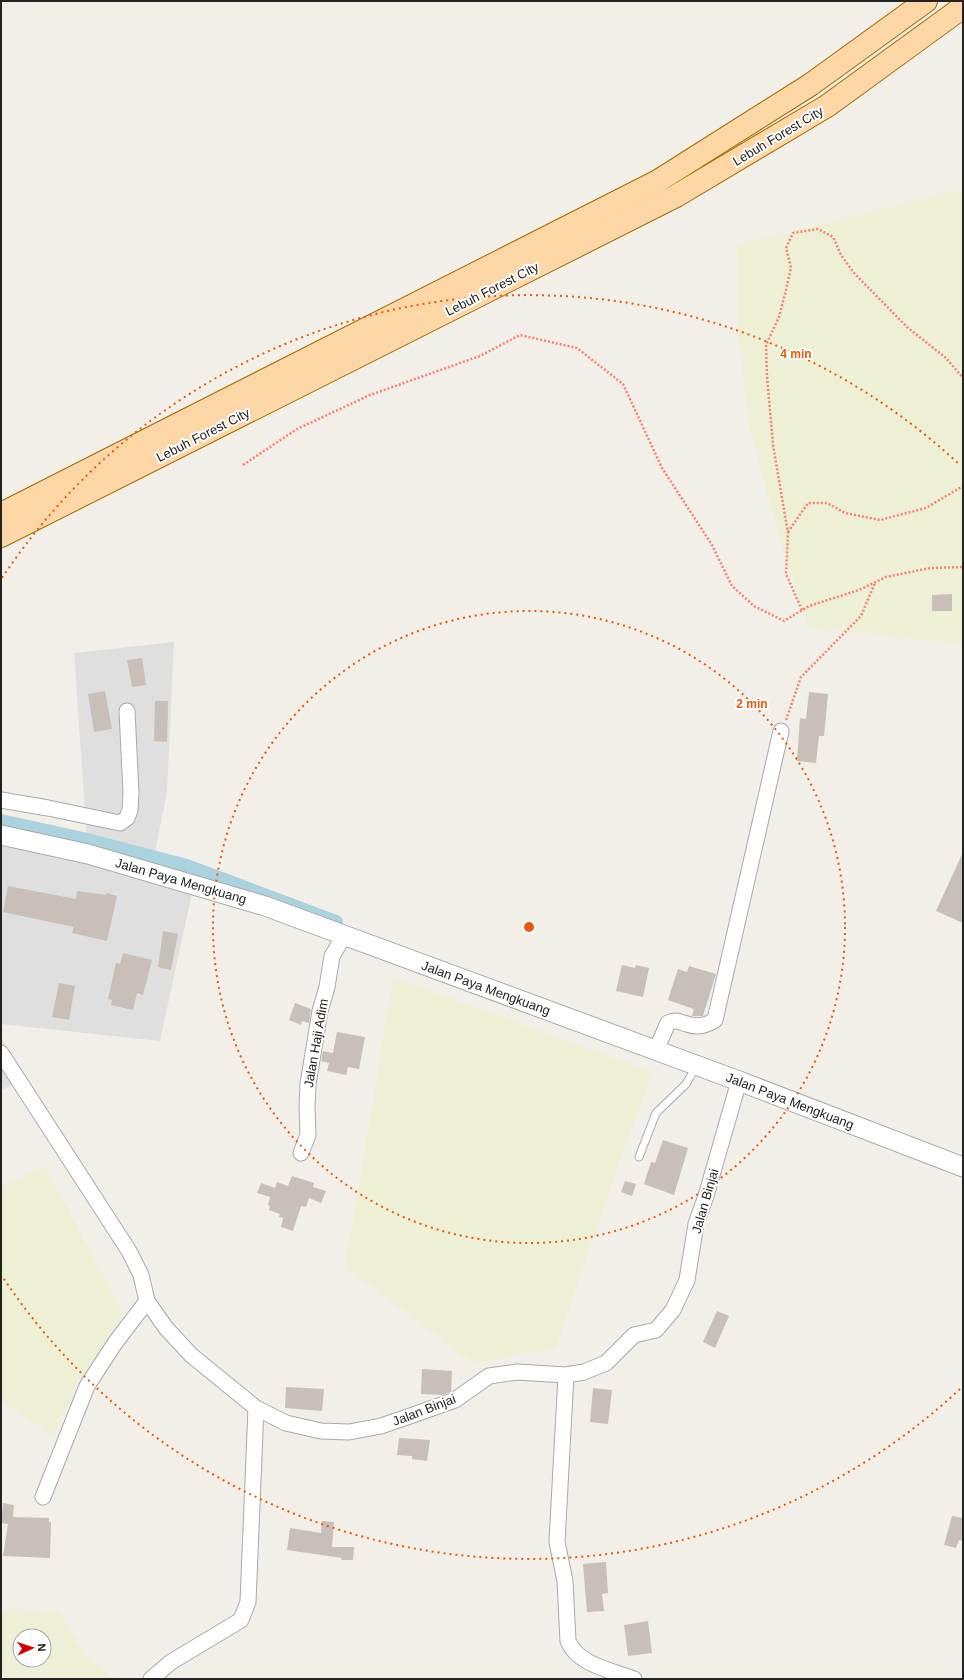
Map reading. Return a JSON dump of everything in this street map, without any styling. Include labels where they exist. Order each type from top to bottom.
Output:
[{"type":"main road","name":"Lebuh Forest City","points":[[1,514],[658,181],[810,84],[926,1]]},
{"type":"main road","name":"Lebuh Forest City","points":[[1,536],[676,196],[828,106],[963,7]]},
{"type":"street","points":[[1,800],[120,823],[127,818],[130,804],[127,711]]},
{"type":"street","points":[[656,1050],[668,1023],[674,1020],[688,1025],[706,1026],[715,1020],[782,731]]},
{"type":"street","name":"Jalan Paya Mengkuang","points":[[1,835],[88,854],[194,884],[264,906],[697,1065],[963,1167]]},
{"type":"street","name":"Jalan Haji Adim","points":[[301,1154],[308,1135],[308,1084],[320,1011],[327,987],[332,956],[344,936]]},
{"type":"street","points":[[1,1053],[129,1251],[141,1275],[147,1301],[119,1338],[87,1386],[43,1497]]},
{"type":"street","name":"Jalan Binjai","points":[[147,1301],[166,1328],[191,1355],[256,1408],[286,1422],[321,1431],[349,1432],[381,1426],[455,1400],[489,1376],[517,1372],[566,1375],[584,1372],[606,1363],[634,1335],[656,1330],[673,1310],[688,1280],[696,1224],[706,1196],[739,1081]]},
{"type":"street","points":[[566,1375],[556,1542],[565,1581],[568,1641],[571,1650],[582,1659],[634,1679]]},
{"type":"street","points":[[151,1679],[171,1662],[241,1620],[248,1602],[256,1408]]},
{"type":"lane","points":[[639,1157],[656,1113],[686,1084],[697,1065]]},
{"type":"path","points":[[802,610],[786,574],[788,533],[774,445],[767,376],[766,345],[779,317],[788,283],[791,268],[786,248],[792,233],[818,229],[833,237],[841,255],[854,273],[907,327],[946,358],[963,378]]},
{"type":"path","points":[[243,465],[297,430],[370,396],[480,356],[520,335],[577,348],[623,384],[662,468],[712,545],[732,586],[754,606],[784,621],[809,606],[859,590],[886,577],[930,568],[963,567]]},
{"type":"path","points":[[788,533],[808,503],[827,503],[845,513],[880,520],[926,508],[963,486]]},
{"type":"path","points":[[782,731],[801,677],[861,616],[875,582]]},
{"type":"shaded area","points":[[174,642],[167,792],[151,872],[194,884],[160,1041],[1,1024],[1,835],[88,854],[74,653]]},
{"type":"shaded area","points":[[1,1035],[19,1082],[1,1090]]},
{"type":"green space","points":[[963,188],[963,645],[808,628],[776,526],[749,423],[738,334],[737,245]]},
{"type":"green space","points":[[393,977],[653,1072],[617,1169],[556,1347],[474,1364],[344,1266],[354,1215]]},
{"type":"green space","points":[[45,1166],[124,1314],[80,1378],[54,1436],[1,1400],[1,1186]]},
{"type":"green space","points":[[1,1610],[59,1612],[87,1657],[115,1679],[1,1679]]},
{"type":"building","points":[[952,594],[952,611],[932,611],[932,595]]},
{"type":"building","points":[[142,658],[146,685],[132,687],[127,660]]},
{"type":"building","points":[[105,691],[112,729],[94,732],[88,694]]},
{"type":"building","points":[[809,692],[828,694],[824,736],[819,736],[816,763],[797,761],[800,718],[806,719]]},
{"type":"building","points":[[155,701],[168,701],[167,742],[154,741]]},
{"type":"building","points":[[963,852],[963,923],[936,911]]},
{"type":"building","points":[[8,886],[76,899],[77,891],[106,895],[107,893],[117,896],[107,941],[72,933],[74,927],[3,912]]},
{"type":"building","points":[[163,931],[178,934],[171,970],[158,967]]},
{"type":"building","points":[[123,953],[152,960],[143,995],[137,993],[133,1010],[111,1005],[112,1000],[108,999],[116,963],[120,964]]},
{"type":"building","points":[[622,965],[635,968],[636,965],[649,968],[643,997],[616,991]]},
{"type":"building","points":[[689,966],[716,974],[703,1016],[692,1016],[694,1009],[668,1000],[678,969],[687,972]]},
{"type":"building","points":[[59,983],[75,986],[69,1020],[52,1017]]},
{"type":"building","points":[[295,1003],[311,1009],[309,1023],[302,1021],[301,1025],[289,1020]]},
{"type":"building","points":[[337,1032],[365,1037],[359,1069],[348,1067],[346,1075],[327,1071],[329,1063],[321,1061],[323,1051],[333,1053]]},
{"type":"building","points":[[663,1140],[688,1148],[674,1195],[644,1184],[651,1162],[655,1163]]},
{"type":"building","points":[[292,1176],[314,1183],[313,1187],[326,1191],[321,1203],[309,1198],[306,1207],[301,1206],[293,1231],[281,1227],[283,1218],[279,1217],[280,1214],[269,1210],[270,1206],[268,1205],[270,1197],[257,1193],[261,1183],[275,1188],[277,1182],[288,1186]]},
{"type":"building","points":[[625,1181],[636,1184],[632,1196],[621,1192]]},
{"type":"building","points":[[717,1311],[729,1316],[715,1348],[703,1342]]},
{"type":"building","points":[[422,1369],[452,1371],[451,1392],[442,1395],[421,1394]]},
{"type":"building","points":[[286,1387],[324,1389],[322,1411],[285,1408]]},
{"type":"building","points":[[593,1388],[612,1390],[608,1424],[590,1422]]},
{"type":"building","points":[[399,1438],[430,1440],[427,1461],[412,1459],[412,1456],[397,1455]]},
{"type":"building","points":[[3,1503],[14,1505],[13,1517],[49,1518],[49,1522],[51,1522],[50,1558],[3,1556],[8,1524],[1,1523]]},
{"type":"building","points":[[952,1516],[963,1518],[963,1541],[959,1540],[956,1548],[944,1545]]},
{"type":"building","points":[[322,1521],[334,1522],[332,1547],[354,1547],[353,1560],[341,1560],[342,1558],[287,1550],[290,1528],[321,1533]]},
{"type":"building","points":[[606,1562],[608,1593],[602,1594],[604,1611],[587,1612],[583,1564]]},
{"type":"building","points":[[648,1621],[652,1653],[628,1656],[624,1625]]},
{"type":"waterway","points":[[1,821],[83,839],[187,866],[336,922]]}]
